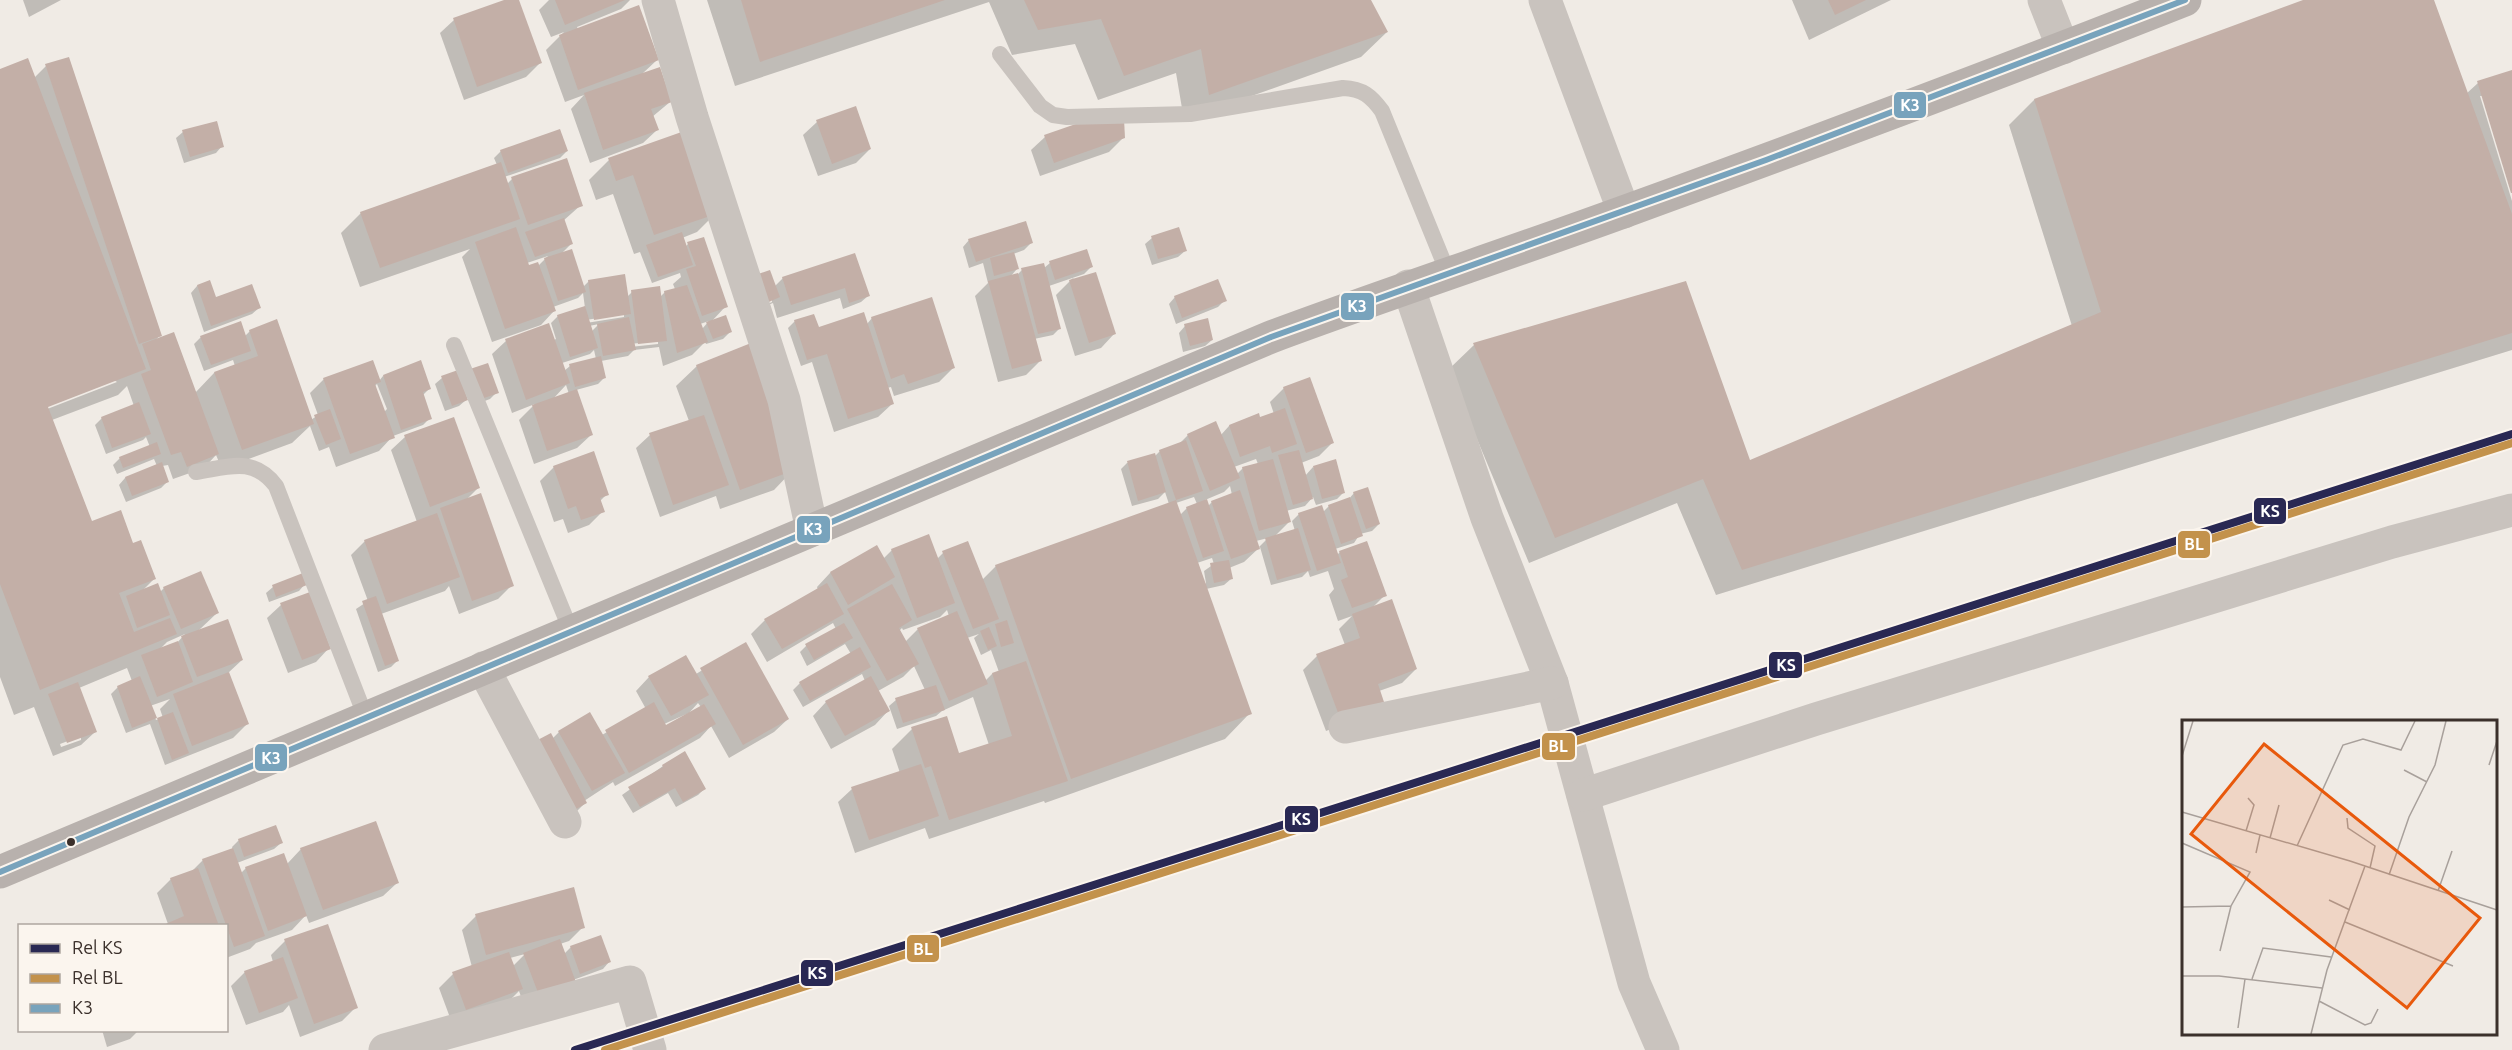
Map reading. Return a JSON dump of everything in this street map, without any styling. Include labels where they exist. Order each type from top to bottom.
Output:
[{"type":"main road","points":[[0,872],[1271,337],[1408,286],[1624,212],[2185,0]]},
{"type":"street","points":[[658,0],[692,117],[784,400],[812,530]]},
{"type":"street","points":[[1545,0],[1624,212]]},
{"type":"street","points":[[2044,0],[2063,48]]},
{"type":"street","points":[[1408,286],[1487,518],[1552,683],[1634,983],[1663,1050]]},
{"type":"street","points":[[1583,795],[1816,719],[2392,542],[2512,510]]},
{"type":"street","points":[[483,668],[565,822]]},
{"type":"street","points":[[1345,728],[1552,683]]},
{"type":"street","points":[[384,1050],[630,982],[650,1050]]},
{"type":"lane","points":[[1000,54],[1040,106],[1053,115],[1067,117],[1190,114],[1343,88],[1358,89],[1371,97],[1382,111],[1448,273]]},
{"type":"lane","points":[[454,345],[572,631]]},
{"type":"lane","points":[[196,472],[241,465],[256,468],[268,475],[276,486],[366,718]]},
{"type":"building","points":[[504,0],[519,0],[542,63],[477,87],[453,18]]},
{"type":"building","points":[[555,0],[625,0],[565,25]]},
{"type":"building","points":[[741,0],[945,0],[760,62]]},
{"type":"building","points":[[1024,0],[1371,0],[1388,32],[1209,95],[1201,49],[1124,76],[1101,19],[1038,30]]},
{"type":"building","points":[[1828,0],[1866,0],[1835,15]]},
{"type":"building","points":[[2303,0],[2434,0],[2512,214],[2512,333],[1742,570],[1703,479],[1555,538],[1473,343],[1686,281],[1750,460],[2101,312],[2034,99]]},
{"type":"building","points":[[639,5],[659,60],[578,90],[559,35]]},
{"type":"building","points":[[69,57],[162,336],[139,344],[45,64]]},
{"type":"building","points":[[28,58],[146,369],[48,407],[92,521],[121,510],[133,543],[141,540],[156,579],[119,593],[134,632],[170,618],[177,634],[40,690],[0,584],[0,69]]},
{"type":"building","points":[[660,67],[672,102],[651,109],[659,130],[603,150],[584,93]]},
{"type":"building","points":[[2512,70],[2512,193],[2511,193],[2477,81]]},
{"type":"building","points":[[856,106],[871,149],[832,164],[816,120]]},
{"type":"building","points":[[1093,118],[1124,119],[1125,138],[1054,163],[1044,135]]},
{"type":"building","points":[[217,121],[224,147],[190,157],[182,130]]},
{"type":"building","points":[[560,129],[568,151],[508,173],[500,150]]},
{"type":"building","points":[[690,129],[719,213],[654,235],[633,175],[616,181],[608,158]]},
{"type":"building","points":[[567,158],[583,206],[528,225],[511,177]]},
{"type":"building","points":[[501,162],[520,219],[380,268],[360,212]]},
{"type":"building","points":[[564,218],[573,244],[535,257],[525,232]]},
{"type":"building","points":[[1026,221],[1033,243],[976,262],[968,239]]},
{"type":"building","points":[[516,227],[529,265],[538,262],[556,311],[505,329],[475,242]]},
{"type":"building","points":[[1179,227],[1187,251],[1158,259],[1151,236]]},
{"type":"building","points":[[682,232],[693,265],[658,277],[646,245]]},
{"type":"building","points":[[704,237],[728,307],[702,316],[686,269],[696,266],[687,242]]},
{"type":"building","points":[[572,249],[586,292],[558,301],[544,258]]},
{"type":"building","points":[[1087,249],[1093,267],[1055,280],[1049,261]]},
{"type":"building","points":[[1014,252],[1019,269],[994,276],[990,258]]},
{"type":"building","points":[[855,253],[870,296],[849,303],[845,288],[791,305],[782,277]]},
{"type":"building","points":[[1044,263],[1061,329],[1038,334],[1021,268]]},
{"type":"building","points":[[770,270],[780,297],[762,305],[752,276]]},
{"type":"building","points":[[1096,272],[1116,334],[1089,343],[1069,280]]},
{"type":"building","points":[[1018,273],[1042,361],[1012,369],[988,281]]},
{"type":"building","points":[[625,274],[631,314],[594,320],[588,280]]},
{"type":"building","points":[[1218,279],[1227,301],[1182,318],[1174,296]]},
{"type":"building","points":[[210,280],[216,297],[252,284],[261,308],[211,326],[197,285]]},
{"type":"building","points":[[687,285],[708,342],[677,353],[664,291]]},
{"type":"building","points":[[660,286],[667,341],[638,344],[631,290]]},
{"type":"building","points":[[932,297],[955,368],[908,384],[904,374],[891,379],[871,317]]},
{"type":"building","points":[[585,306],[598,348],[570,357],[557,315]]},
{"type":"building","points":[[864,312],[894,404],[848,419],[827,354],[807,360],[794,320],[814,314],[819,327]]},
{"type":"building","points":[[726,315],[732,332],[713,339],[706,322]]},
{"type":"building","points":[[629,317],[636,350],[603,356],[597,324]]},
{"type":"building","points":[[1208,318],[1213,340],[1190,346],[1184,324]]},
{"type":"building","points":[[277,319],[314,424],[242,450],[214,372],[258,356],[249,330]]},
{"type":"building","points":[[241,321],[251,351],[211,365],[200,336]]},
{"type":"building","points":[[549,323],[570,383],[526,400],[505,339]]},
{"type":"building","points":[[174,332],[219,454],[187,467],[181,452],[171,455],[141,374],[151,370],[142,344]]},
{"type":"building","points":[[756,341],[795,470],[740,490],[696,365]]},
{"type":"building","points":[[601,356],[606,378],[575,387],[569,364]]},
{"type":"building","points":[[373,360],[381,382],[375,384],[395,438],[350,454],[323,378]]},
{"type":"building","points":[[421,360],[431,389],[423,392],[432,419],[401,430],[383,375]]},
{"type":"building","points":[[488,363],[499,393],[481,399],[470,369]]},
{"type":"building","points":[[458,370],[468,400],[452,406],[441,376]]},
{"type":"building","points":[[1310,377],[1334,443],[1306,453],[1283,387]]},
{"type":"building","points":[[577,389],[593,435],[547,451],[532,405]]},
{"type":"building","points":[[139,402],[151,434],[112,448],[101,417]]},
{"type":"building","points":[[1285,408],[1297,444],[1272,453],[1270,446],[1240,457],[1229,425],[1259,413],[1260,417]]},
{"type":"building","points":[[330,409],[341,439],[326,445],[314,415]]},
{"type":"building","points":[[704,415],[729,485],[673,505],[649,433]]},
{"type":"building","points":[[454,417],[480,488],[430,507],[404,435]]},
{"type":"building","points":[[1216,421],[1240,478],[1210,491],[1187,434]]},
{"type":"building","points":[[1186,440],[1203,491],[1176,500],[1159,450]]},
{"type":"building","points":[[157,442],[161,454],[123,468],[119,457]]},
{"type":"building","points":[[1299,450],[1313,499],[1293,505],[1278,455]]},
{"type":"building","points":[[594,451],[609,495],[600,498],[605,512],[581,520],[576,506],[568,509],[553,466]]},
{"type":"building","points":[[1155,453],[1166,492],[1138,501],[1127,461]]},
{"type":"building","points":[[1273,459],[1291,522],[1259,531],[1242,467]]},
{"type":"building","points":[[1336,459],[1345,493],[1322,499],[1313,466]]},
{"type":"building","points":[[162,462],[169,482],[132,496],[125,477]]},
{"type":"building","points":[[1368,487],[1380,524],[1366,529],[1353,492]]},
{"type":"building","points":[[1240,490],[1260,549],[1231,559],[1211,501]]},
{"type":"building","points":[[481,493],[514,586],[472,601],[440,508]]},
{"type":"building","points":[[1350,497],[1363,536],[1341,544],[1328,505]]},
{"type":"building","points":[[1207,499],[1224,551],[1203,558],[1186,507]]},
{"type":"building","points":[[1176,500],[1252,714],[1071,779],[995,565]]},
{"type":"building","points":[[1322,505],[1341,563],[1317,571],[1298,513]]},
{"type":"building","points":[[437,513],[460,577],[387,604],[364,540]]},
{"type":"building","points":[[1298,528],[1311,570],[1277,580],[1265,538]]},
{"type":"building","points":[[929,534],[955,603],[917,618],[891,549]]},
{"type":"building","points":[[968,541],[999,619],[973,629],[942,551]]},
{"type":"building","points":[[1367,541],[1387,596],[1352,608],[1341,580],[1348,577],[1339,551]]},
{"type":"building","points":[[877,545],[895,577],[848,605],[830,572]]},
{"type":"building","points":[[1229,560],[1233,579],[1214,583],[1210,563]]},
{"type":"building","points":[[201,571],[219,613],[181,629],[163,587]]},
{"type":"building","points":[[303,573],[307,585],[276,597],[272,585]]},
{"type":"building","points":[[158,583],[170,615],[137,628],[126,596]]},
{"type":"building","points":[[827,583],[844,614],[782,649],[764,619]]},
{"type":"building","points":[[892,584],[912,620],[899,628],[919,664],[887,681],[847,609]]},
{"type":"building","points":[[310,592],[331,649],[302,660],[280,603]]},
{"type":"building","points":[[376,596],[399,661],[385,666],[362,601]]},
{"type":"building","points":[[1392,599],[1417,669],[1378,684],[1384,702],[1340,718],[1316,654],[1360,638],[1352,614]]},
{"type":"building","points":[[957,611],[988,684],[949,701],[917,628]]},
{"type":"building","points":[[228,619],[243,660],[197,677],[181,636]]},
{"type":"building","points":[[1007,620],[1014,643],[1001,647],[995,624]]},
{"type":"building","points":[[844,623],[853,638],[814,660],[805,644]]},
{"type":"building","points":[[989,627],[997,646],[988,650],[980,631]]},
{"type":"building","points":[[178,641],[193,682],[157,697],[141,655]]},
{"type":"building","points":[[746,642],[789,719],[743,745],[700,668]]},
{"type":"building","points":[[860,647],[871,667],[810,701],[799,682]]},
{"type":"building","points":[[686,655],[709,695],[671,716],[648,676]]},
{"type":"building","points":[[1026,661],[1068,781],[949,820],[931,766],[925,768],[911,727],[947,716],[959,753],[1012,736],[992,673]]},
{"type":"building","points":[[229,672],[249,724],[192,746],[173,694]]},
{"type":"building","points":[[140,676],[157,718],[132,728],[117,686]]},
{"type":"building","points":[[871,676],[890,711],[845,736],[825,701]]},
{"type":"building","points":[[78,682],[97,732],[67,743],[48,694]]},
{"type":"building","points":[[936,685],[945,710],[903,723],[895,698]]},
{"type":"building","points":[[654,702],[666,725],[704,704],[716,724],[629,773],[605,730]]},
{"type":"building","points":[[173,712],[189,753],[172,760],[157,718]]},
{"type":"building","points":[[590,712],[625,773],[592,791],[558,731]]},
{"type":"building","points":[[551,733],[587,803],[565,815],[530,744]]},
{"type":"building","points":[[685,751],[706,789],[683,802],[675,788],[640,807],[628,787]]},
{"type":"building","points":[[921,764],[939,816],[869,840],[851,787]]},
{"type":"building","points":[[376,821],[399,883],[323,910],[300,848]]},
{"type":"building","points":[[276,825],[283,843],[244,857],[238,839]]},
{"type":"building","points":[[233,848],[265,936],[234,947],[228,924],[226,924],[202,859]]},
{"type":"building","points":[[284,853],[307,916],[268,931],[245,867]]},
{"type":"building","points":[[198,868],[218,924],[166,924],[184,916],[170,878]]},
{"type":"building","points":[[574,887],[585,928],[486,955],[475,914]]},
{"type":"building","points":[[328,924],[358,1008],[314,1024],[284,939]]},
{"type":"building","points":[[601,935],[611,962],[580,974],[570,946]]},
{"type":"building","points":[[560,939],[577,985],[540,998],[523,953]]},
{"type":"building","points":[[509,952],[523,989],[466,1010],[452,972]]},
{"type":"building","points":[[283,957],[298,998],[259,1013],[244,971]]},
{"type":"rail line","name":"KS","points":[[575,1050],[2512,434]]},
{"type":"rail line","name":"BL","points":[[605,1050],[2512,443]]},
{"type":"transit line","name":"K3","points":[[0,872],[1271,337],[1766,160],[2185,0]]}]
